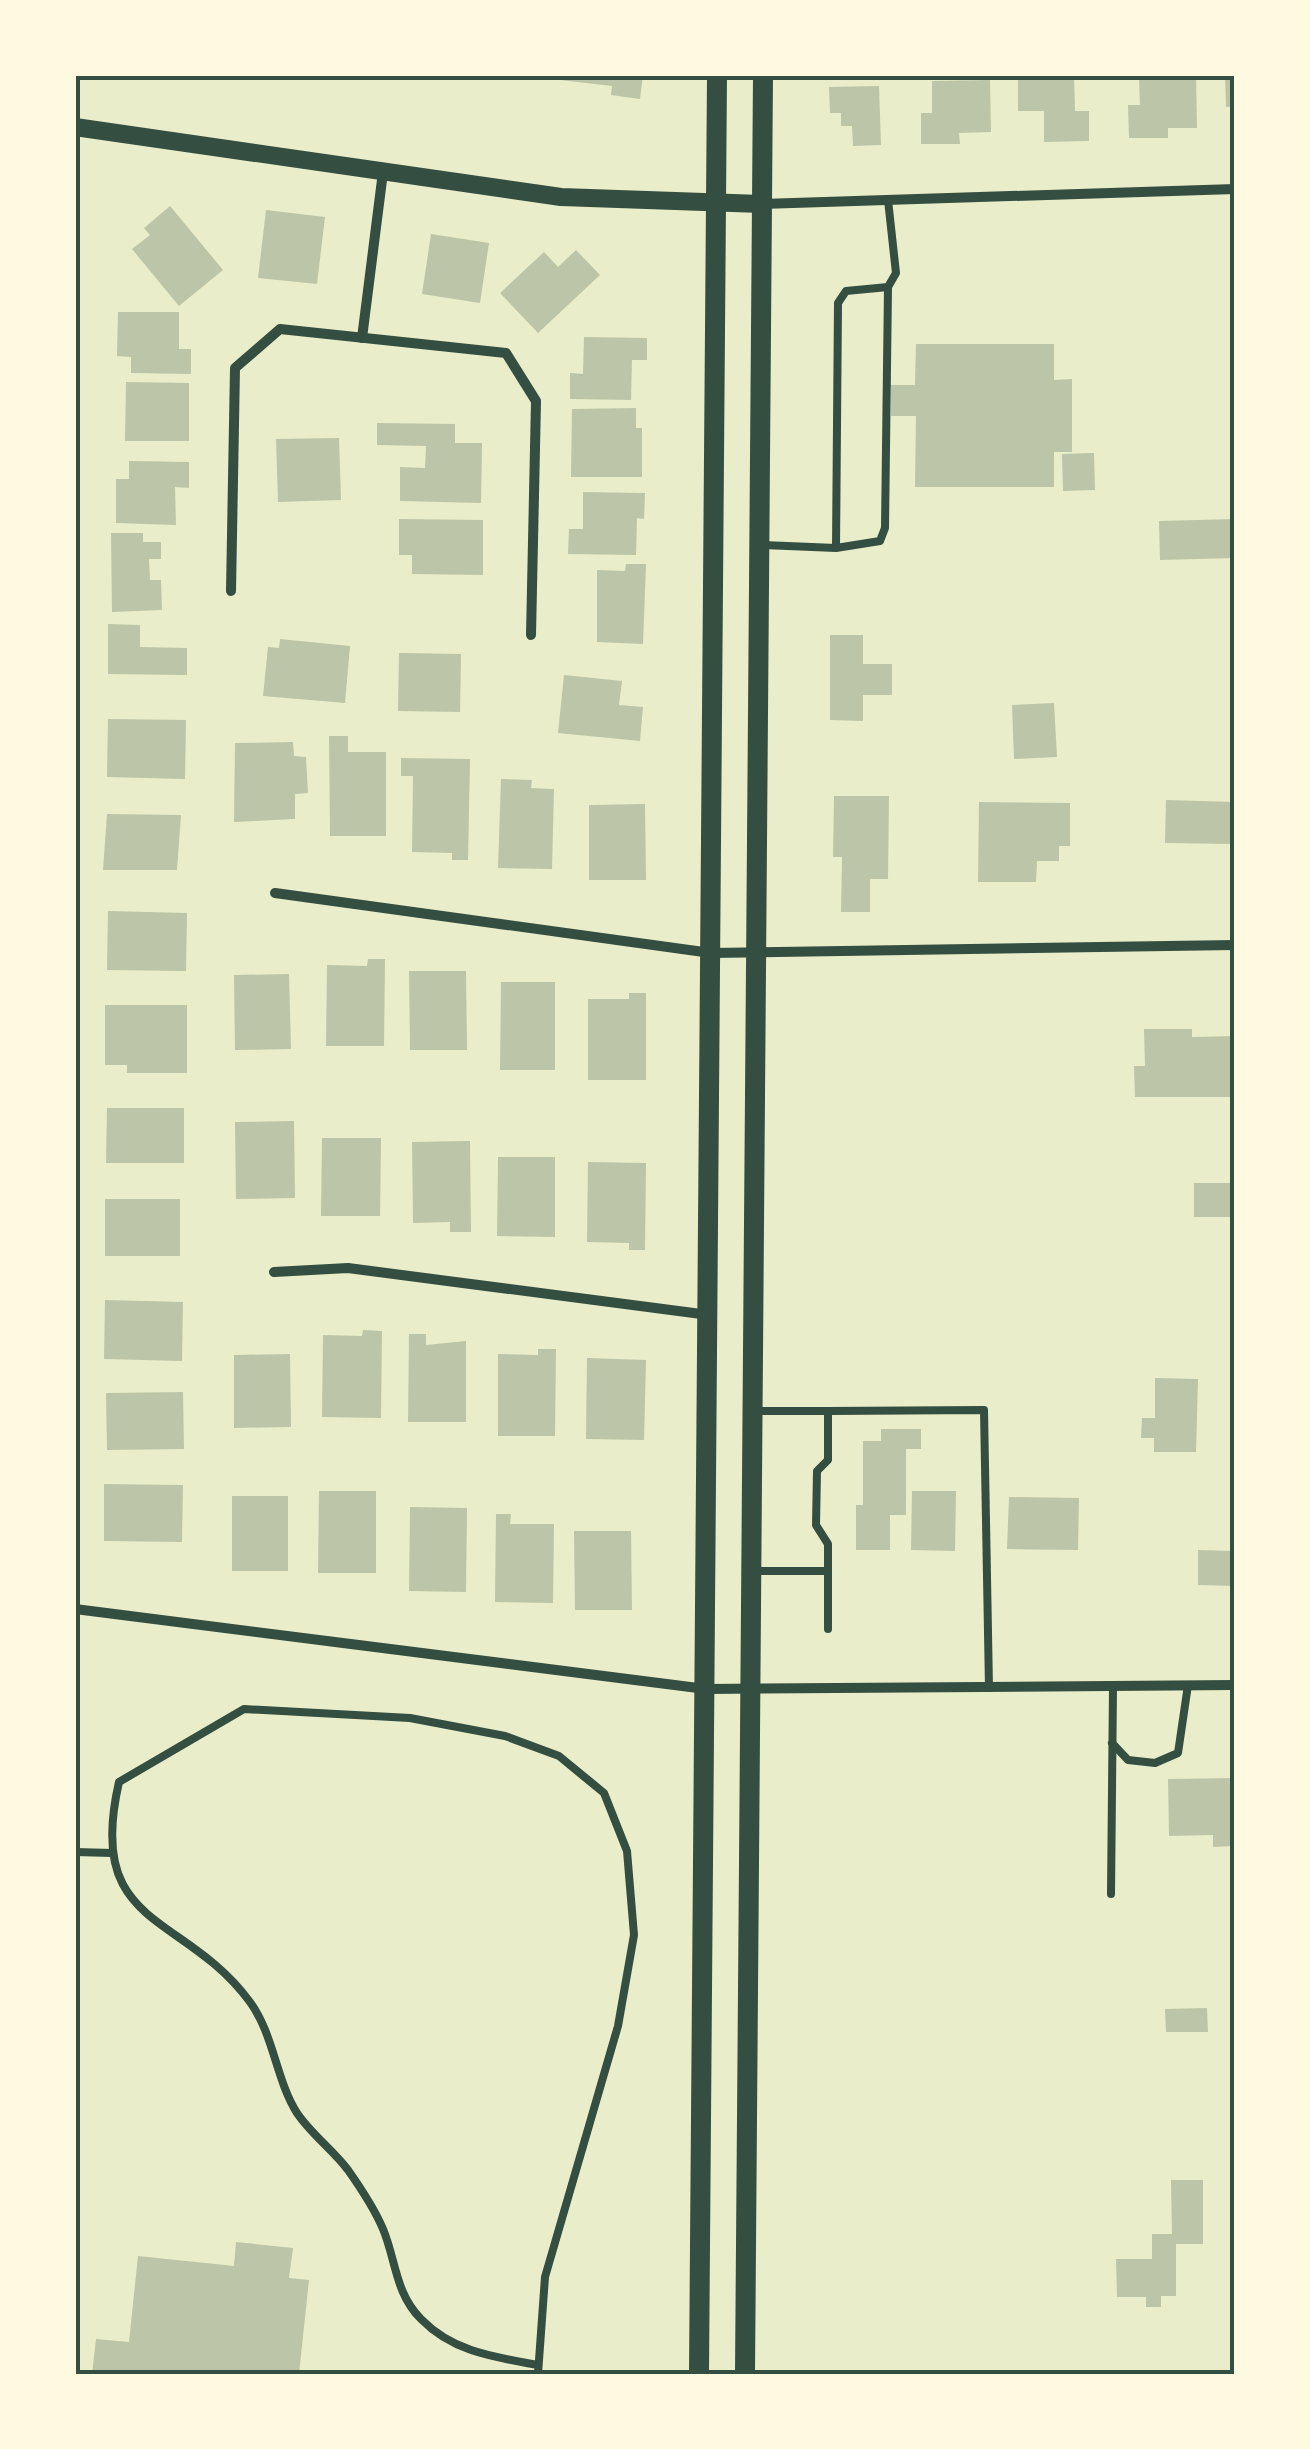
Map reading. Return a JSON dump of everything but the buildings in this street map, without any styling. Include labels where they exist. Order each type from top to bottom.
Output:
[{"type":"main road","points":[[699,2374],[716,75]]},
{"type":"main road","points":[[745,2374],[764,75]]},
{"type":"street","points":[[75,127],[561,197],[716,205],[1235,189]]},
{"type":"street","points":[[362,338],[383,172]]},
{"type":"street","points":[[230,591],[236,368],[280,329],[506,354],[536,401],[531,636]]},
{"type":"street","points":[[275,893],[710,952],[1235,945]]},
{"type":"street","points":[[274,1272],[348,1268],[708,1315]]},
{"type":"street","points":[[75,1609],[706,1689],[1235,1685]]},
{"type":"lane","points":[[759,545],[836,548],[880,541],[885,528],[888,286],[896,273],[888,200]]},
{"type":"lane","points":[[836,548],[838,303],[846,290],[888,286]]},
{"type":"lane","points":[[754,1411],[984,1410],[988,1688]]},
{"type":"lane","points":[[828,1411],[828,1460],[817,1471],[816,1524],[828,1544],[828,1628]]},
{"type":"lane","points":[[753,1570],[828,1570]]},
{"type":"lane","points":[[1112,1743],[1128,1760],[1155,1763],[1178,1753],[1188,1686]]},
{"type":"lane","points":[[1111,1894],[1113,1687]]},
{"type":"lane","points":[[244,1709],[410,1718],[505,1736],[559,1756],[604,1793],[627,1851],[634,1935],[618,2026],[560,2212],[545,2277],[538,2369],[464,2351],[420,2318],[398,2286],[383,2228],[357,2185],[296,2113],[254,2006],[233,1980],[146,1918],[122,1884],[112,1853],[112,1812],[119,1782],[244,1709]]},
{"type":"lane","points":[[75,1852],[112,1853]]}]
